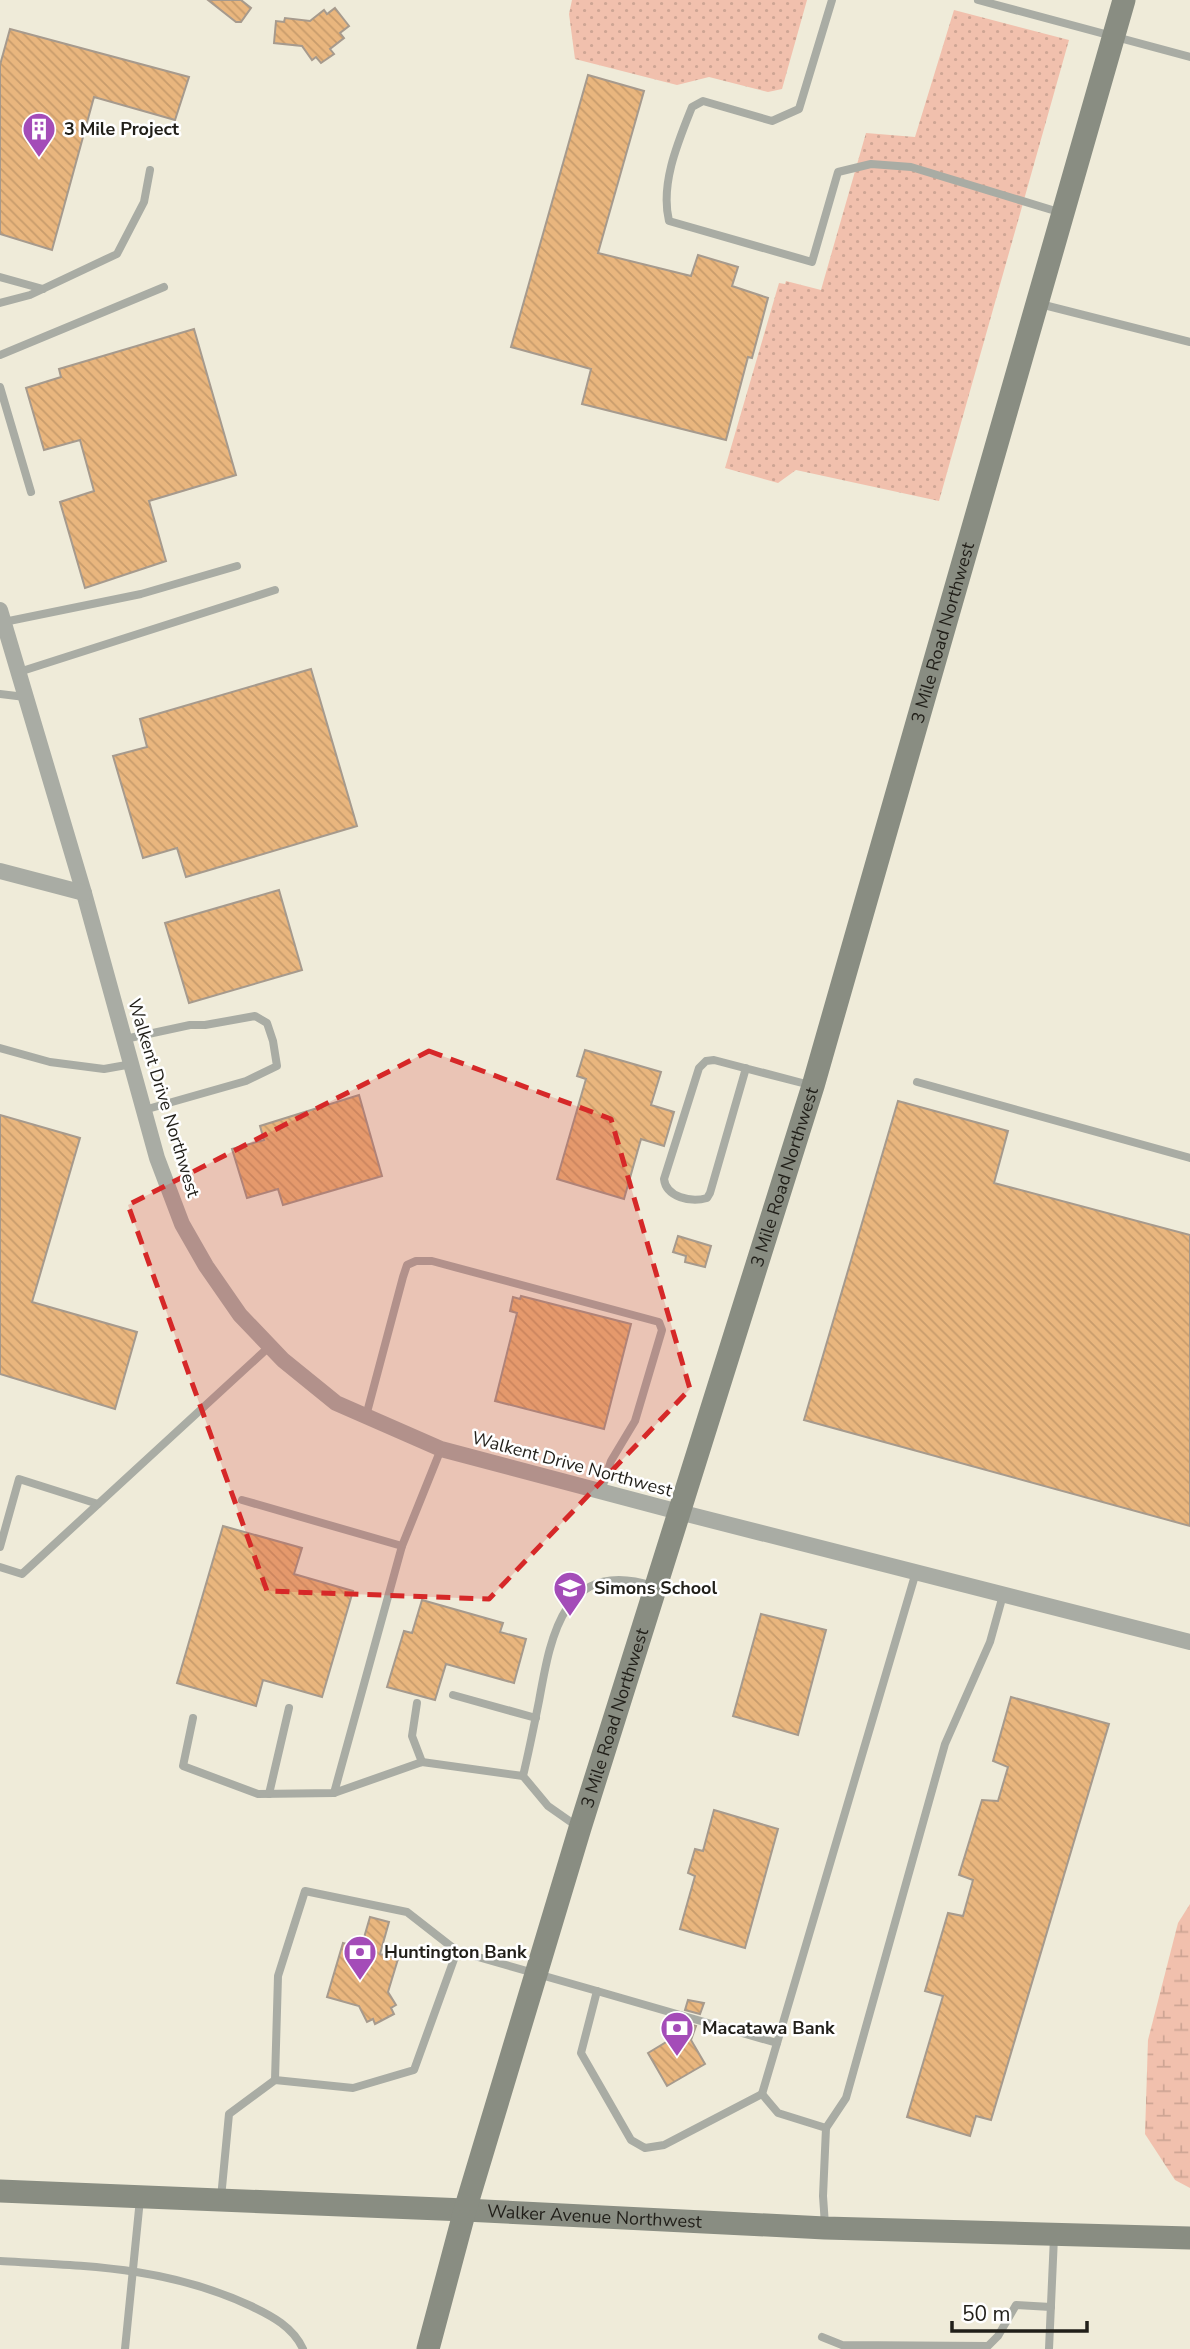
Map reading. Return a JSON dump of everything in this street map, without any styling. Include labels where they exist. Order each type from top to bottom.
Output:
[{"type":"main road","name":"3 Mile Road Northwest","points":[[428,2349],[466,2210],[580,1828],[813,1086],[1124,0]]},
{"type":"main road","name":"Walker Avenue Northwest","points":[[0,2191],[825,2228],[1190,2238]]},
{"type":"street","name":"Walkent Drive Northwest","points":[[2,616],[85,893],[157,1158],[182,1224],[206,1266],[240,1315],[283,1360],[336,1403],[441,1449],[1190,1642]]},
{"type":"street","points":[[0,871],[85,893]]},
{"type":"lane","points":[[832,0],[799,109],[772,121],[703,101],[692,107],[672,165],[665,205],[669,221],[812,262],[838,172],[871,164],[911,167],[1063,213]]},
{"type":"lane","points":[[978,0],[1190,57]]},
{"type":"lane","points":[[0,303],[43,289],[117,254],[144,202],[150,170]]},
{"type":"lane","points":[[0,277],[43,289]]},
{"type":"lane","points":[[0,355],[164,287]]},
{"type":"lane","points":[[1037,303],[1190,342]]},
{"type":"lane","points":[[0,387],[31,492]]},
{"type":"lane","points":[[2,616],[141,594],[237,566]]},
{"type":"lane","points":[[19,672],[275,590]]},
{"type":"lane","points":[[0,694],[26,697]]},
{"type":"lane","points":[[125,1039],[190,1025],[205,1026],[255,1016],[267,1023],[273,1041],[276,1066],[246,1081],[144,1110]]},
{"type":"lane","points":[[0,1048],[50,1062],[104,1069],[132,1064]]},
{"type":"lane","points":[[746,1068],[710,1193],[700,1200],[671,1194],[665,1188],[664,1180],[699,1068],[706,1061],[714,1060],[746,1068],[813,1086]]},
{"type":"lane","points":[[917,1082],[1190,1158]]},
{"type":"lane","points":[[366,1417],[403,1277],[407,1265],[416,1261],[432,1261],[659,1322],[662,1330],[635,1422],[611,1461],[601,1491]]},
{"type":"lane","points":[[0,1567],[22,1574],[270,1346]]},
{"type":"lane","points":[[334,1793],[402,1546],[441,1449]]},
{"type":"lane","points":[[0,1547],[19,1479],[98,1504]]},
{"type":"lane","points":[[242,1500],[402,1546]]},
{"type":"lane","points":[[597,1991],[581,2053],[631,2140],[645,2148],[664,2145],[762,2094],[916,1572]]},
{"type":"lane","points":[[523,1776],[551,1640],[562,1615],[579,1593],[601,1582],[630,1579],[656,1587]]},
{"type":"lane","points":[[825,2228],[823,2196],[827,2127],[846,2098],[945,1744],[989,1642],[1003,1595]]},
{"type":"lane","points":[[453,1695],[536,1718]]},
{"type":"lane","points":[[417,1703],[412,1736],[422,1762]]},
{"type":"lane","points":[[269,1794],[289,1708]]},
{"type":"lane","points":[[193,1718],[183,1766],[258,1794],[334,1793],[422,1762],[523,1776],[548,1806],[580,1828]]},
{"type":"lane","points":[[275,2080],[278,1976],[305,1891],[407,1912],[457,1951],[777,2043]]},
{"type":"lane","points":[[221,2200],[229,2114],[275,2080],[352,2088],[414,2070],[457,1951]]},
{"type":"lane","points":[[762,2094],[778,2113],[827,2127]]},
{"type":"lane","points":[[125,2349],[141,2197]]},
{"type":"lane","points":[[1049,2349],[1054,2234]]},
{"type":"lane","points":[[0,2260],[156,2274],[236,2299],[276,2318],[298,2339],[303,2349]]},
{"type":"lane","points":[[822,2337],[842,2346],[989,2346],[1016,2305],[1051,2307]]},
{"type":"highlighted area","points":[[429,1051],[611,1119],[690,1389],[489,1599],[267,1591],[128,1205]]},
{"type":"green space","points":[[572,0],[807,0],[782,89],[768,92],[709,77],[677,85],[575,59],[569,14]]},
{"type":"green space","points":[[954,10],[1069,40],[939,501],[796,470],[778,483],[725,468],[779,283],[785,284],[786,281],[821,290],[866,133],[915,137]]},
{"type":"green space","points":[[1190,1904],[1190,2188],[1175,2180],[1145,2134],[1148,2040],[1178,1923]]},
{"type":"building","points":[[208,0],[241,0],[251,8],[241,22],[236,22]]},
{"type":"building","points":[[335,8],[349,26],[340,33],[344,38],[330,49],[334,54],[321,63],[316,57],[312,60],[302,46],[274,43],[276,21],[284,22],[285,18],[310,21],[324,10],[327,14]]},
{"type":"building","name":"3 Mile Project","points":[[10,29],[189,77],[175,120],[94,97],[52,250],[0,234],[0,65]]},
{"type":"building","points":[[588,75],[644,91],[598,253],[691,276],[698,255],[738,267],[732,286],[768,298],[752,358],[748,357],[726,440],[582,404],[591,369],[511,347]]},
{"type":"building","points":[[194,329],[236,475],[149,501],[166,561],[85,588],[60,502],[94,491],[80,440],[44,450],[26,388],[61,377],[59,369]]},
{"type":"building","points":[[311,669],[357,826],[186,877],[177,848],[143,858],[113,756],[147,747],[140,719]]},
{"type":"building","points":[[279,890],[302,970],[189,1003],[165,923]]},
{"type":"building","points":[[585,1050],[661,1072],[651,1105],[674,1112],[664,1146],[641,1139],[624,1199],[557,1179],[586,1079],[577,1076]]},
{"type":"building","points":[[359,1095],[382,1176],[283,1205],[278,1189],[247,1198],[232,1149],[264,1140],[260,1126]]},
{"type":"building","points":[[898,1101],[1008,1131],[994,1183],[1190,1235],[1190,1526],[804,1420]]},
{"type":"building","points":[[0,1115],[80,1138],[32,1302],[137,1332],[115,1409],[0,1374]]},
{"type":"building","points":[[678,1236],[711,1246],[705,1267],[685,1262],[686,1256],[673,1252]]},
{"type":"building","points":[[521,1296],[631,1324],[604,1429],[495,1401],[517,1313],[510,1311],[513,1297],[520,1299]]},
{"type":"building","points":[[223,1526],[302,1548],[294,1574],[353,1591],[322,1697],[263,1680],[256,1706],[177,1683]]},
{"type":"building","points":[[422,1600],[503,1623],[500,1632],[526,1639],[514,1683],[446,1664],[435,1700],[387,1687],[404,1631],[412,1633]]},
{"type":"building","points":[[761,1614],[826,1630],[798,1735],[733,1716]]},
{"type":"building","points":[[1011,1697],[1109,1724],[991,2120],[976,2116],[970,2136],[907,2117],[943,1996],[925,1991],[948,1913],[963,1916],[973,1880],[959,1875],[982,1800],[998,1801],[1008,1767],[993,1761]]},
{"type":"building","points":[[714,1810],[778,1829],[745,1948],[680,1929],[695,1876],[688,1873],[695,1849],[703,1851]]},
{"type":"building","name":"Huntington Bank","points":[[370,1917],[389,1922],[380,1954],[398,1959],[388,1992],[396,2005],[391,2008],[394,2014],[375,2024],[373,2019],[367,2022],[359,2006],[327,1997],[343,1943],[361,1948]]},
{"type":"building","points":[[688,2000],[704,2003],[700,2014],[685,2010]]},
{"type":"building","name":"Macatawa Bank","points":[[680,2022],[696,2026],[691,2040],[705,2064],[667,2086],[648,2053],[676,2036]]},
{"type":"place","name":"3 Mile Project","points":[[39,159]]},
{"type":"place","name":"Simons School","points":[[570,1618]]},
{"type":"place","name":"Huntington Bank","points":[[360,1982]]},
{"type":"place","name":"Macatawa Bank","points":[[677,2058]]}]
